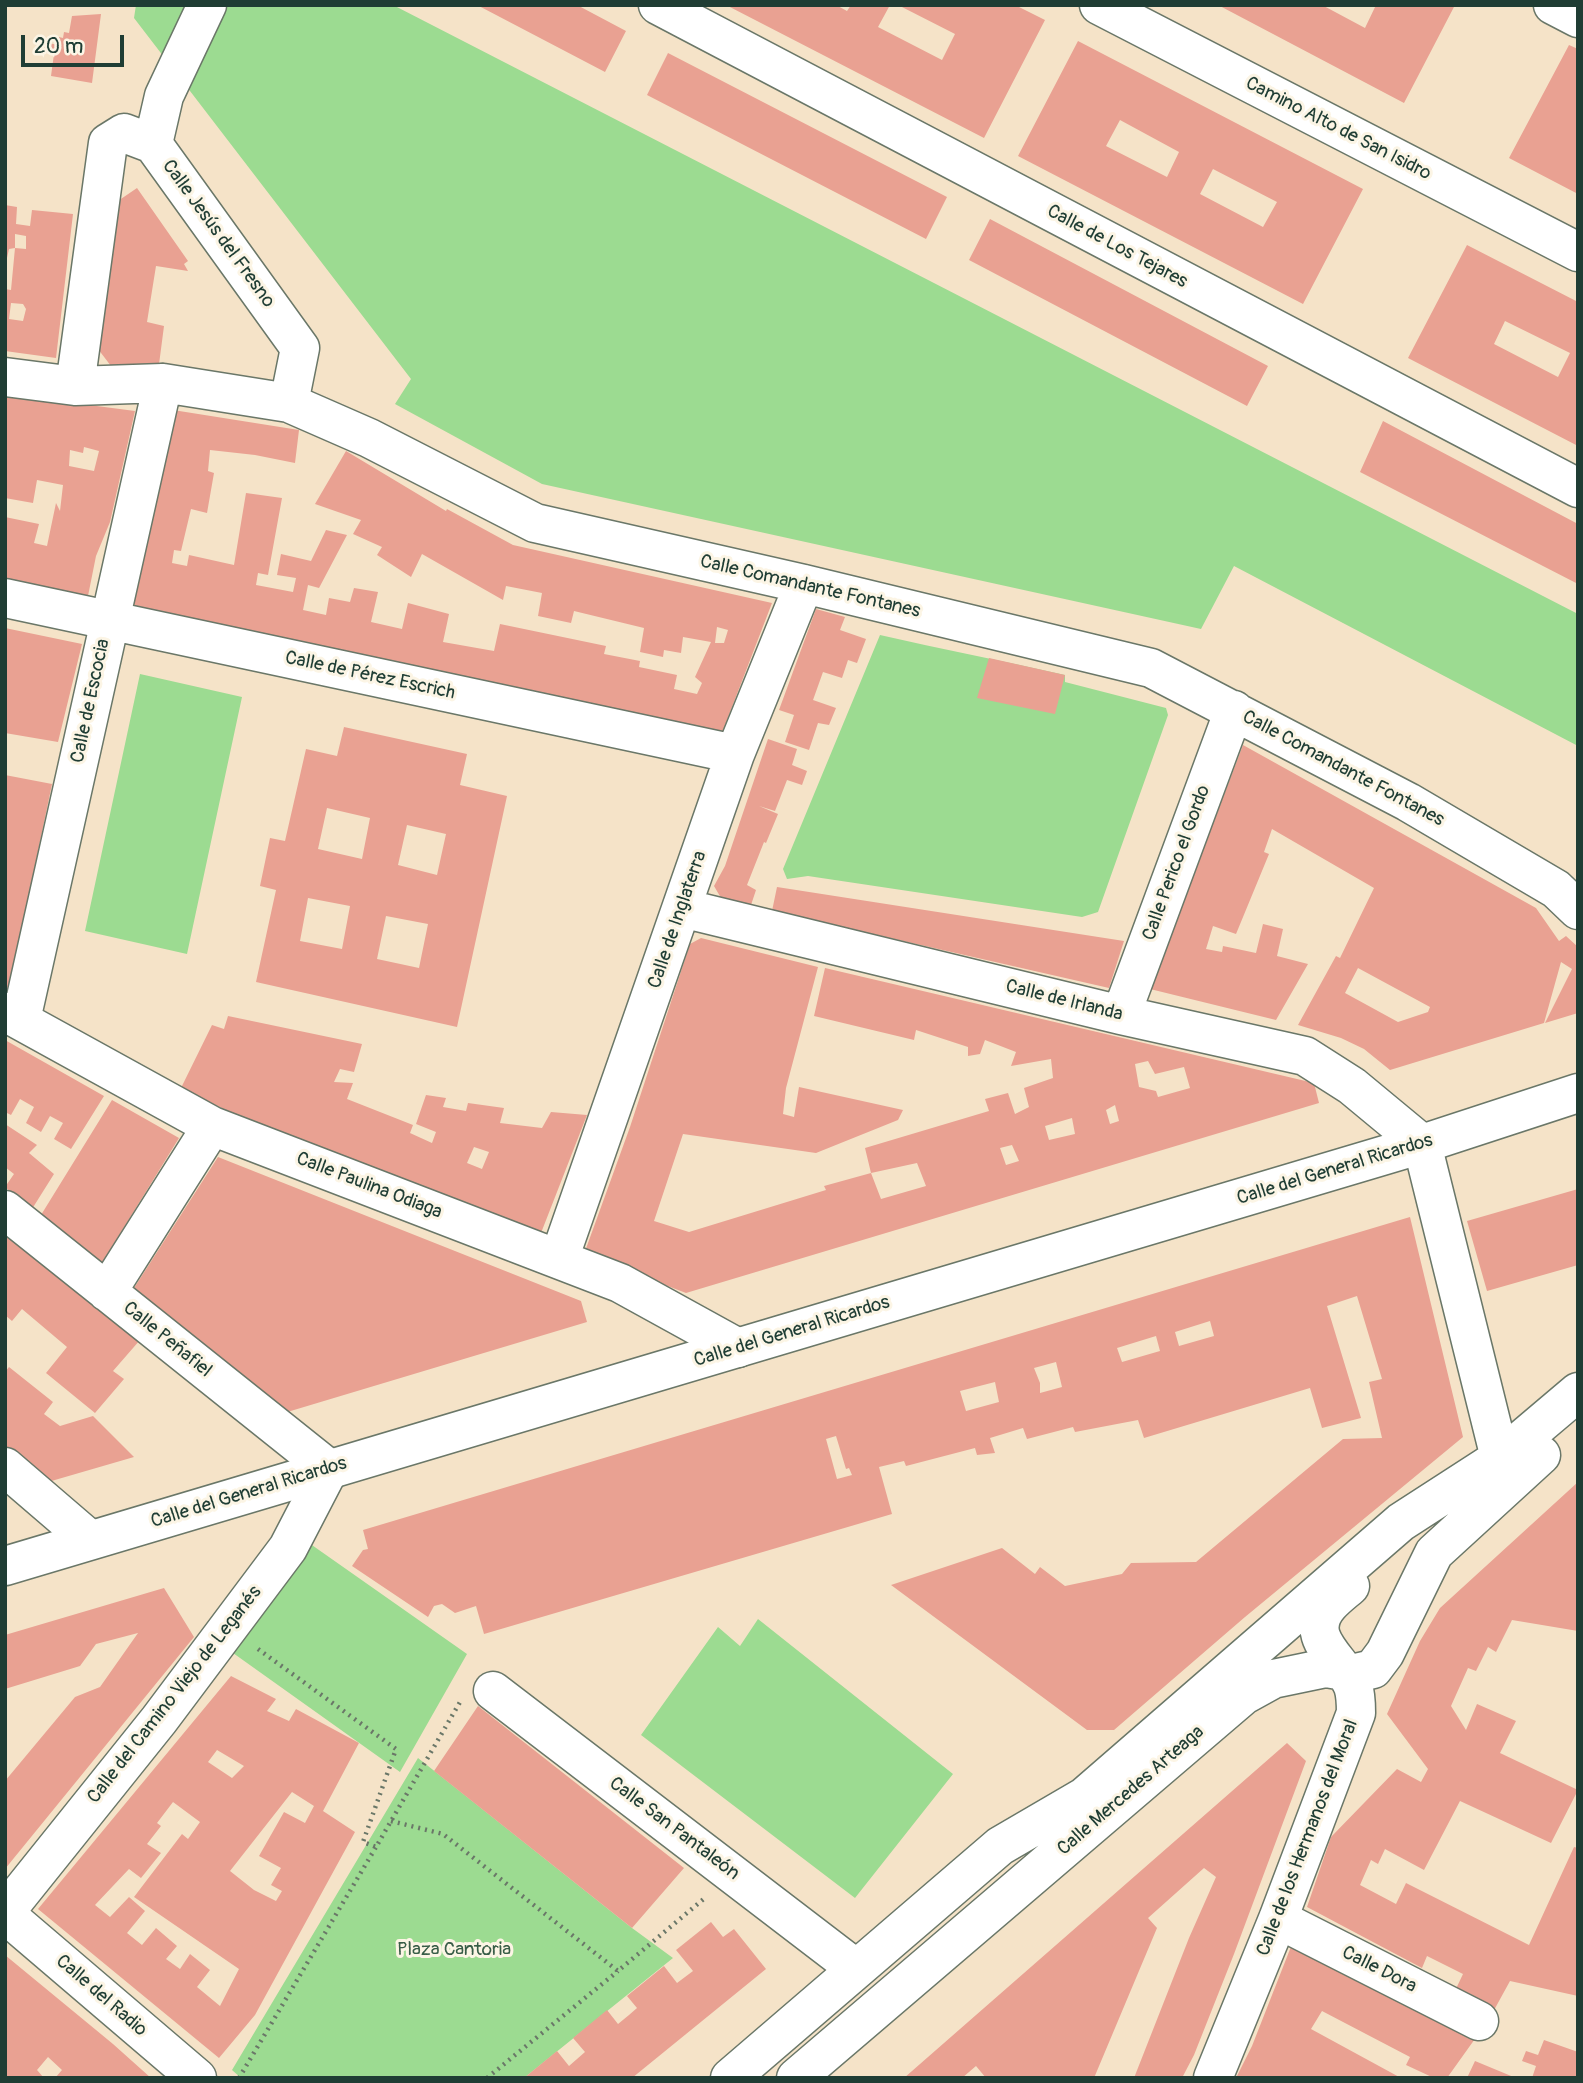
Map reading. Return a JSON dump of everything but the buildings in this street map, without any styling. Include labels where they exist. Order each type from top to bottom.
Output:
[{"type":"street","points":[[153,144],[164,96],[207,5]]},
{"type":"street","name":"Calle de Los Tejares","points":[[658,5],[1578,488]]},
{"type":"street","name":"Camino Alto de San Isidro","points":[[1099,5],[1578,253]]},
{"type":"street","points":[[1553,5],[1578,18]]},
{"type":"street","name":"Calle Jesús del Fresno","points":[[75,386],[108,144],[124,133],[153,144],[300,348],[289,403]]},
{"type":"street","name":"Calle Comandante Fontanes","points":[[5,377],[75,386],[163,383],[289,403],[369,438],[535,523],[804,584],[1151,668],[1408,802],[1556,889],[1578,910]]},
{"type":"street","name":"Calle de Escocia","points":[[13,1016],[109,621],[163,383]]},
{"type":"street","name":"Calle de Inglaterra","points":[[559,1259],[735,754],[804,584]]},
{"type":"street","name":"Calle de Pérez Escrich","points":[[5,598],[735,754]]},
{"type":"street","name":"Calle Perico el Gordo","points":[[1121,1015],[1234,710]]},
{"type":"street","name":"Calle de Irlanda","points":[[682,908],[1121,1015],[1305,1056],[1352,1086],[1422,1144]]},
{"type":"street","name":"Calle Paulina Odiaga","points":[[13,1016],[212,1126],[620,1283],[738,1348]]},
{"type":"street","name":"Calle del General Ricardos","points":[[5,1566],[1422,1144],[1578,1093]]},
{"type":"street","points":[[107,1292],[212,1126]]},
{"type":"street","points":[[1422,1144],[1500,1458]]},
{"type":"street","name":"Calle Peñafiel","points":[[5,1210],[329,1469]]},
{"type":"street","name":"Calle Mercedes Arteaga","points":[[730,2078],[1000,1846],[1084,1797],[1401,1522],[1500,1458],[1578,1392]]},
{"type":"street","points":[[1401,1522],[1388,1551],[1328,1606],[1320,1620],[1322,1639],[1329,1655],[1344,1671],[1356,1674],[1365,1672],[1379,1663],[1434,1553],[1511,1480],[1578,1423]]},
{"type":"street","points":[[5,1467],[90,1540]]},
{"type":"street","name":"Calle del Camino Viejo de Leganés","points":[[5,1913],[159,1720],[288,1548],[329,1469]]},
{"type":"street","name":"Calle Mercedes Arteaga","points":[[796,2078],[1244,1695],[1273,1678],[1326,1668],[1344,1671]]},
{"type":"street","name":"Calle de los Hermanos del Moral","points":[[1213,2078],[1278,1919],[1356,1713],[1353,1685],[1344,1671]]},
{"type":"street","name":"Calle San Pantaleón","points":[[493,1691],[855,1968]]},
{"type":"street","name":"Calle del Radio","points":[[5,1913],[197,2078]]},
{"type":"street","name":"Calle Dora","points":[[1278,1919],[1479,2021]]},
{"type":"path","points":[[227,1627],[396,1749],[363,1842],[376,1847]]},
{"type":"path","points":[[239,2078],[465,1692],[493,1691]]},
{"type":"path","points":[[391,1821],[443,1834],[618,1971]]},
{"type":"path","points":[[487,2078],[734,1874]]},
{"type":"green space","points":[[136,5],[393,5],[1578,614],[1578,746],[1234,566],[1201,629],[542,484],[395,404],[411,379],[134,18]]},
{"type":"green space","points":[[880,635],[1065,675],[1065,682],[1166,708],[1168,715],[1098,912],[1082,917],[808,876],[787,879],[783,869]]},
{"type":"green space","points":[[140,674],[242,697],[187,954],[85,931]]},
{"type":"green space","points":[[309,1543],[467,1654],[400,1772],[226,1648]]},
{"type":"green space","points":[[758,1619],[953,1774],[855,1898],[641,1735],[718,1627],[740,1646]]},
{"type":"green space","name":"Plaza Cantoria","points":[[418,1758],[673,1958],[524,2078],[241,2078],[232,2070]]}]
